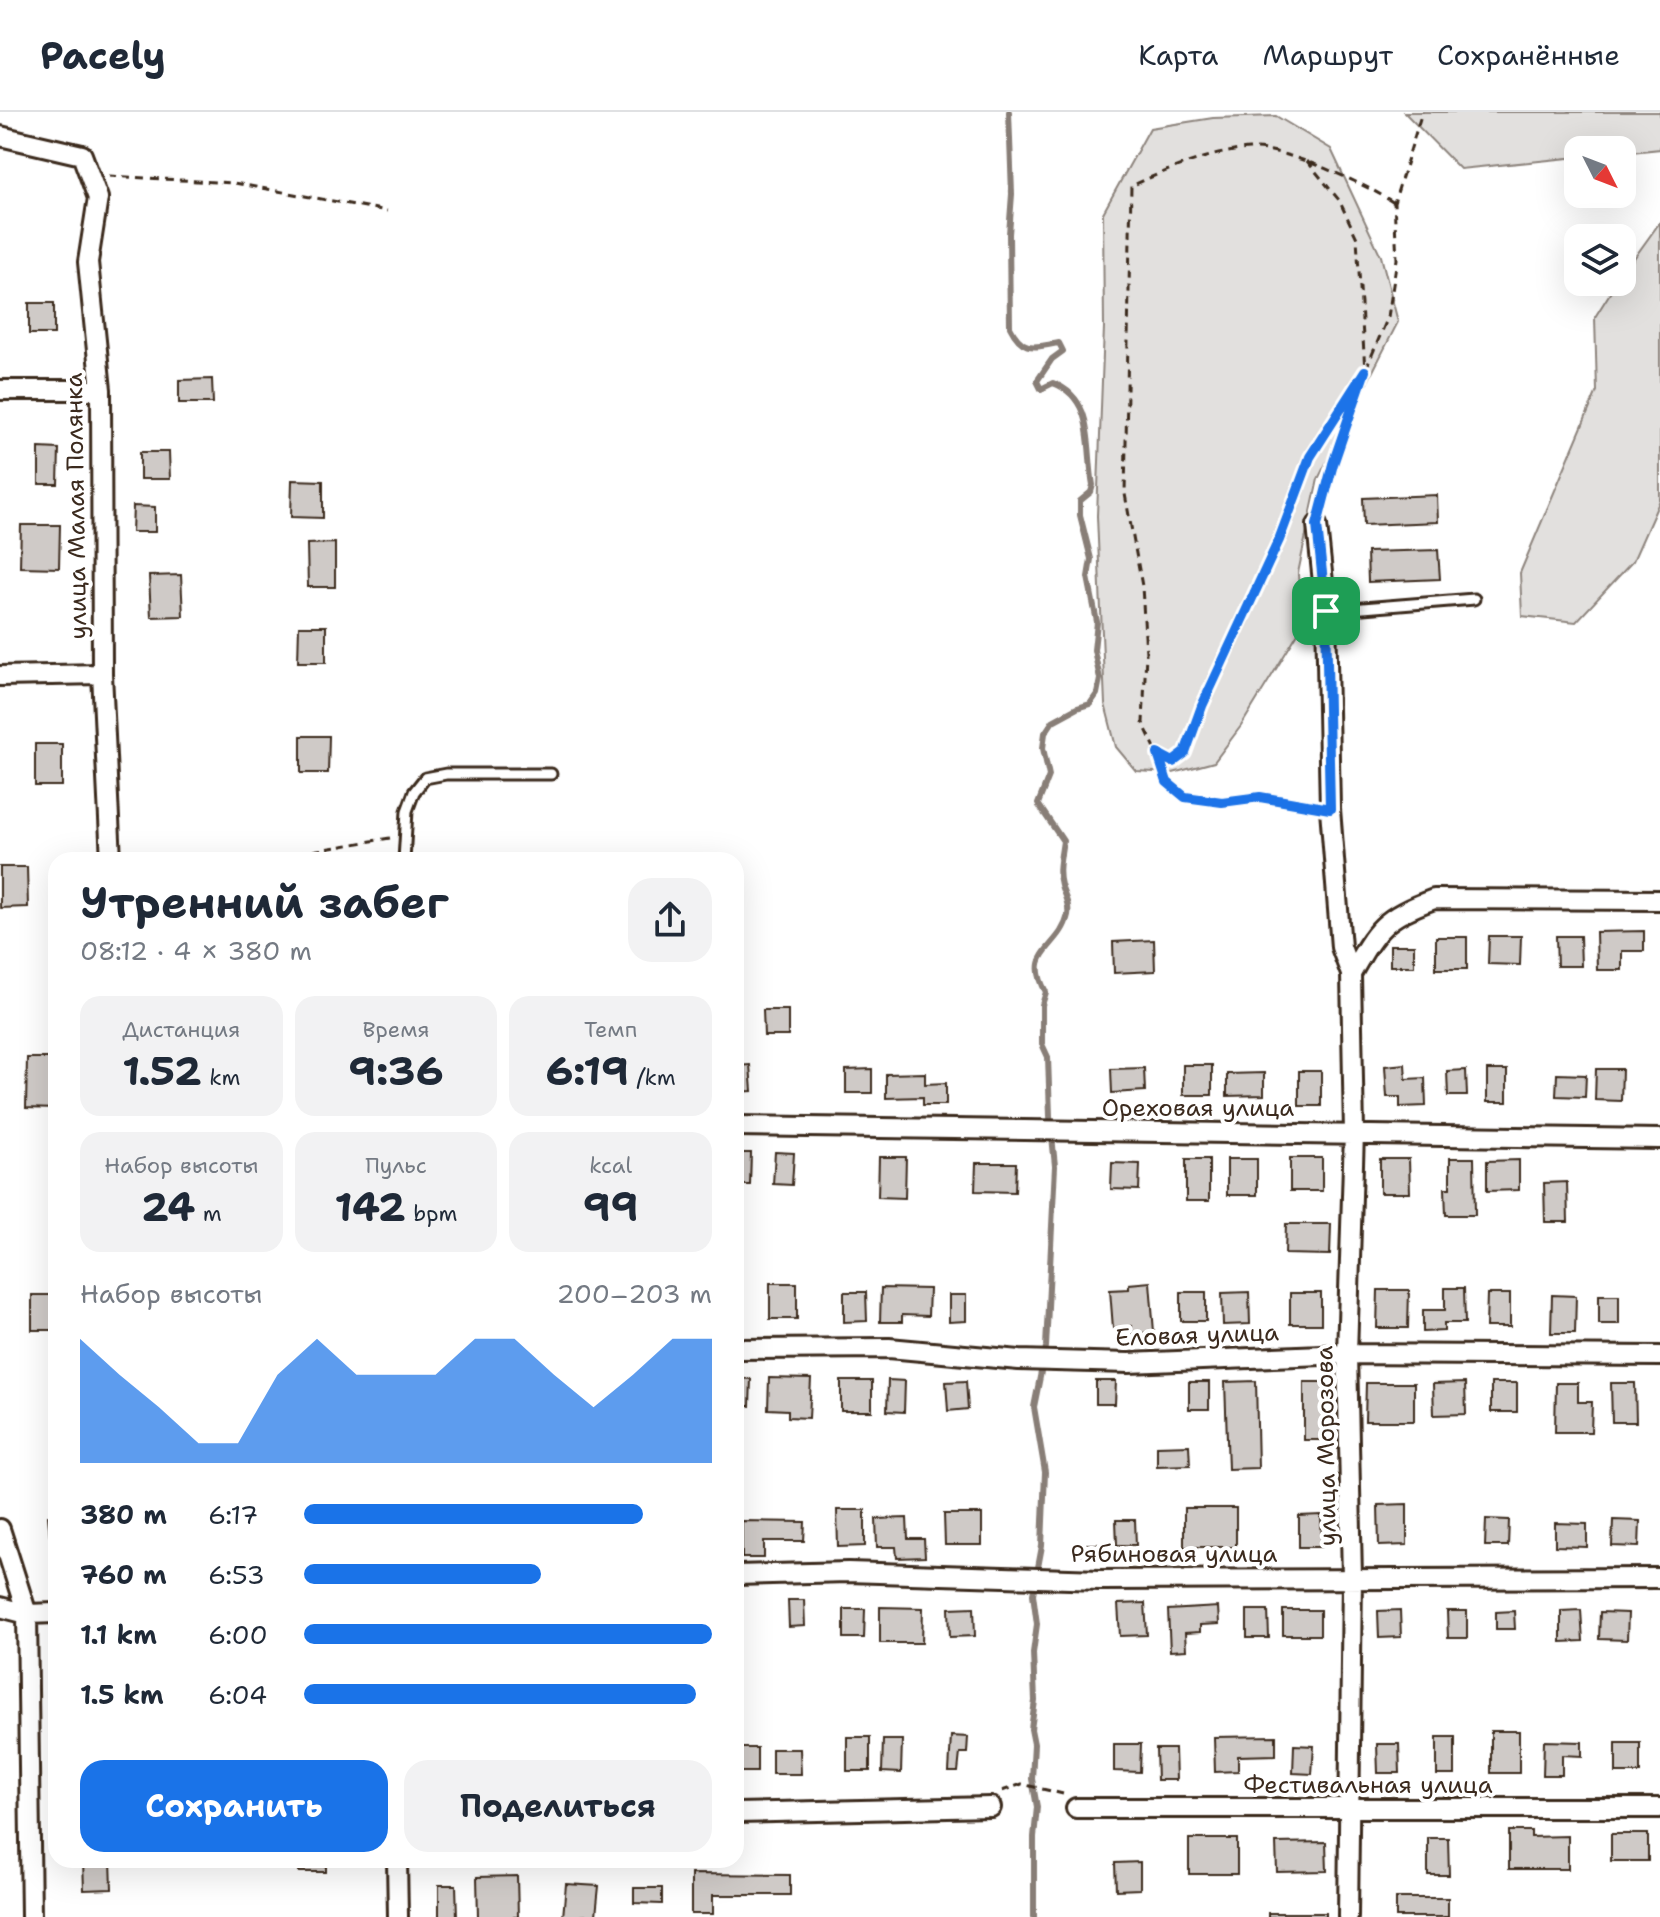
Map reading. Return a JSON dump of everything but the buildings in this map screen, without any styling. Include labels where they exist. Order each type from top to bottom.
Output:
[{"type":"street","name":"улица Малая Полянка","points":[[0,136],[82,155],[98,198],[88,262],[101,390],[102,674],[111,852]]},
{"type":"street","points":[[0,390],[101,390]]},
{"type":"street","name":"улица Морозова","points":[[1317,525],[1326,611],[1330,809],[1341,947],[1351,974],[1354,1133],[1347,1354],[1352,1577],[1348,1917]]},
{"type":"street","points":[[0,676],[102,674]]},
{"type":"street","points":[[1351,974],[1375,931],[1400,912],[1434,899],[1660,900]]},
{"type":"street","name":"Ореховая улица","points":[[744,1126],[1660,1139]]},
{"type":"street","name":"Еловая улица","points":[[744,1349],[889,1348],[1027,1360],[1129,1363],[1347,1354],[1660,1356]]},
{"type":"street","points":[[0,1529],[27,1614],[31,1917]]},
{"type":"street","name":"Рябиновая улица","points":[[744,1575],[848,1572],[1050,1578],[1660,1578]]},
{"type":"street","points":[[0,1607],[27,1614],[48,1613]]},
{"type":"street","points":[[744,1813],[991,1807]]},
{"type":"street","name":"Фестивальная улица","points":[[1076,1808],[1660,1808]]},
{"type":"street","points":[[397,1868],[398,1917]]},
{"type":"lane","points":[[1326,611],[1474,599]]},
{"type":"lane","points":[[405,852],[407,811],[414,792],[425,778],[446,774],[551,774]]},
{"type":"path","points":[[1317,525],[1333,464],[1365,371],[1388,317],[1397,259],[1394,203],[1422,112]]},
{"type":"path","points":[[1330,809],[1260,797],[1222,802],[1185,797],[1167,782],[1143,723],[1146,653],[1142,586],[1125,494],[1131,186],[1183,163],[1252,148],[1307,161],[1380,193],[1394,203]]},
{"type":"path","points":[[1158,754],[1173,762],[1185,753],[1202,706],[1279,540],[1310,457],[1365,371],[1357,238],[1339,200],[1307,161]]},
{"type":"path","points":[[89,174],[157,181],[234,183],[387,211]]},
{"type":"path","points":[[302,852],[379,838],[406,838]]},
{"type":"path","points":[[1022,1784],[1044,1787]]},
{"type":"shaded area","points":[[1404,112],[1660,112],[1660,149],[1636,152],[1636,136],[1564,136],[1564,158],[1460,169]]},
{"type":"shaded area","points":[[1276,116],[1331,149],[1381,256],[1398,322],[1318,479],[1298,573],[1301,628],[1241,726],[1214,762],[1173,773],[1136,771],[1116,747],[1105,704],[1097,516],[1104,327],[1103,213],[1150,128],[1213,118]]},
{"type":"shaded area","points":[[1660,222],[1660,500],[1633,561],[1576,622],[1522,616],[1520,573],[1597,391],[1595,317],[1608,296],[1636,296],[1636,255]]},
{"type":"waterway","points":[[1009,112],[1012,194],[1010,327],[1025,345],[1036,347],[1059,343],[1063,351],[1052,359],[1037,381],[1041,389],[1053,383],[1067,390],[1083,413],[1093,485],[1091,492],[1080,501],[1080,515],[1091,559],[1088,577],[1097,622],[1094,650],[1100,679],[1097,694],[1090,704],[1053,721],[1045,733],[1043,748],[1049,776],[1038,804],[1063,841],[1059,874],[1068,915],[1064,927],[1041,958],[1039,967],[1046,992],[1042,1005],[1042,1044],[1048,1057],[1055,1166],[1046,1347],[1034,1407],[1045,1472],[1042,1546],[1033,1594],[1037,1624],[1031,1729],[1034,1744],[1032,1779],[1037,1807],[1034,1917]]},
{"type":"route","points":[[1365,371],[1333,464],[1317,525],[1326,611],[1330,809],[1260,797],[1222,802],[1185,797],[1167,782],[1158,754],[1173,762],[1185,753],[1202,706],[1279,540],[1310,457],[1365,371]]}]
